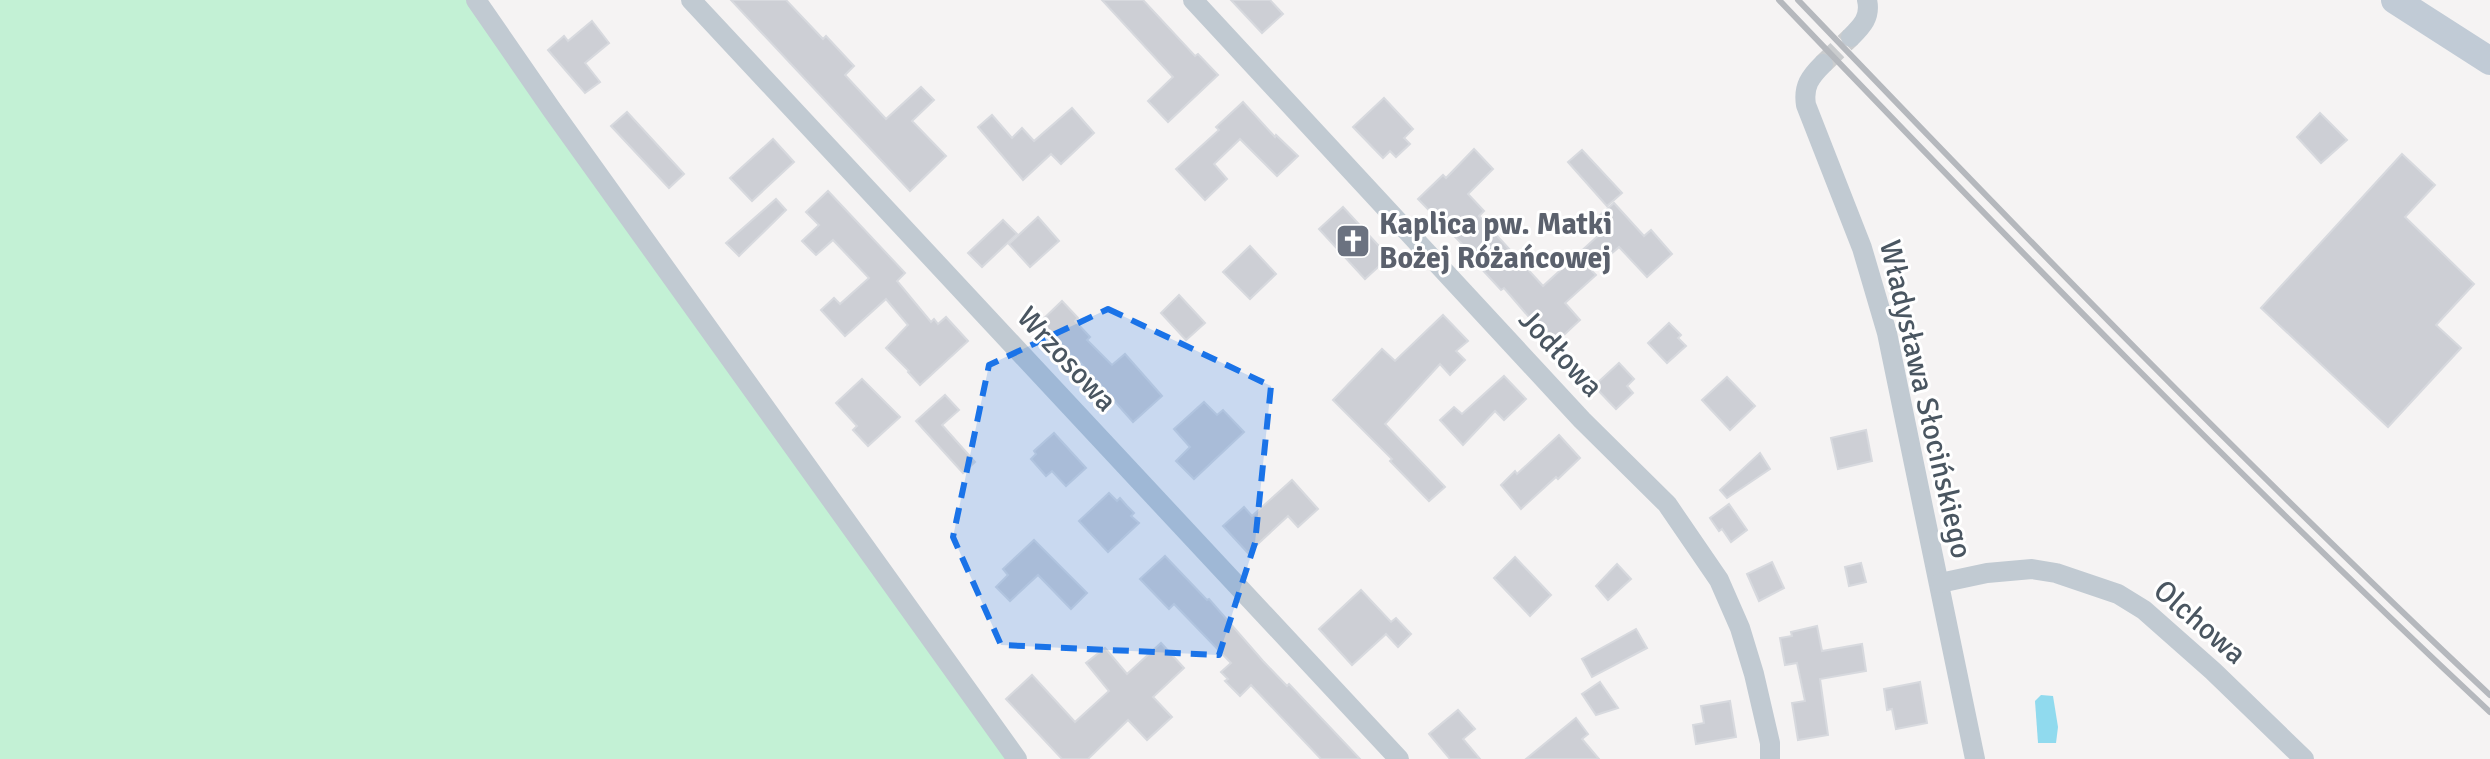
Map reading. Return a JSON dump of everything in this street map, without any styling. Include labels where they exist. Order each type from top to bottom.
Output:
[{"type":"main road","points":[[2395,0],[2490,61]]},
{"type":"street","points":[[476,0],[1017,759]]},
{"type":"street","name":"Wrzosowa","points":[[691,0],[1399,759]]},
{"type":"street","name":"Jodłowa","points":[[1193,0],[1571,408],[1667,504],[1719,580],[1740,628],[1767,729],[1770,759]]},
{"type":"street","points":[[1851,37],[1864,24],[1869,8],[1867,0]]},
{"type":"street","name":"Władysława Słocińskiego","points":[[1823,64],[1807,83],[1806,105],[1877,294],[1975,759]]},
{"type":"street","name":"Olchowa","points":[[1940,583],[1987,573],[2032,569],[2056,573],[2118,594],[2152,617],[2213,671],[2304,759]]},
{"type":"highlighted area","points":[[1108,309],[1271,386],[1255,543],[1219,655],[1001,645],[953,537],[989,365]]},
{"type":"green space","points":[[0,0],[486,0],[1022,759],[0,759]]},
{"type":"water","points":[[2041,695],[2053,696],[2058,727],[2056,743],[2038,743],[2035,701]]},
{"type":"building","points":[[731,0],[786,0],[854,66],[845,75],[886,119],[921,87],[934,100],[912,121],[946,156],[910,191]]},
{"type":"building","points":[[1102,0],[1143,0],[1195,56],[1198,54],[1218,75],[1168,122],[1148,101],[1173,77]]},
{"type":"building","points":[[1231,0],[1270,0],[1283,14],[1262,33]]},
{"type":"building","points":[[592,21],[609,43],[585,63],[600,82],[585,93],[548,50],[564,36],[568,41]]},
{"type":"building","points":[[1384,98],[1413,129],[1404,138],[1410,144],[1396,157],[1390,151],[1383,158],[1353,127]]},
{"type":"building","points":[[1243,102],[1275,137],[1298,156],[1277,176],[1240,139],[1214,164],[1227,179],[1205,200],[1176,169],[1219,130],[1216,127]]},
{"type":"building","points":[[1072,108],[1094,133],[1061,164],[1051,154],[1023,180],[978,127],[992,115],[1012,138],[1022,128],[1034,141]]},
{"type":"building","points":[[627,112],[684,174],[669,188],[611,126]]},
{"type":"building","points":[[2320,113],[2347,140],[2321,163],[2297,137]]},
{"type":"building","points":[[773,139],[794,162],[752,201],[730,178]]},
{"type":"building","points":[[1474,149],[1493,169],[1468,194],[1484,211],[1479,216],[1543,286],[1600,234],[1590,224],[1614,203],[1644,236],[1651,230],[1672,254],[1647,277],[1619,247],[1592,271],[1596,275],[1565,303],[1580,320],[1553,345],[1504,288],[1501,290],[1465,251],[1467,249],[1418,199],[1443,175],[1446,178]]},
{"type":"building","points":[[1582,150],[1622,193],[1607,206],[1568,162]]},
{"type":"building","points":[[2402,154],[2435,185],[2405,217],[2474,284],[2436,325],[2461,348],[2388,427],[2261,308]]},
{"type":"building","points":[[828,191],[905,273],[897,281],[931,322],[934,319],[938,324],[946,317],[968,341],[920,385],[886,348],[908,325],[886,299],[845,336],[821,310],[834,298],[840,304],[869,278],[833,240],[816,255],[802,241],[819,225],[806,212]]},
{"type":"building","points":[[776,199],[786,210],[739,256],[726,243]]},
{"type":"building","name":"Kaplica pw. Matki Bożej Różańcowej","points":[[1343,207],[1389,257],[1365,279],[1319,229]]},
{"type":"building","points":[[1038,217],[1059,241],[1030,267],[1009,244]]},
{"type":"building","points":[[1003,220],[1017,234],[982,267],[968,253]]},
{"type":"building","points":[[1250,246],[1276,274],[1250,299],[1223,272]]},
{"type":"building","points":[[1179,295],[1205,323],[1186,340],[1161,313]]},
{"type":"building","points":[[1062,301],[1078,318],[1075,321],[1090,337],[1087,340],[1112,365],[1125,354],[1162,396],[1133,422],[1080,362],[1071,355],[1068,358],[1037,325]]},
{"type":"building","points":[[1443,315],[1468,341],[1456,351],[1465,360],[1450,375],[1440,364],[1385,424],[1445,487],[1429,501],[1333,400],[1382,349],[1395,361]]},
{"type":"building","points":[[1669,323],[1681,335],[1678,338],[1686,346],[1667,363],[1648,343]]},
{"type":"building","points":[[1619,363],[1634,379],[1627,386],[1633,393],[1616,409],[1594,386]]},
{"type":"building","points":[[1504,376],[1526,399],[1504,420],[1495,411],[1463,445],[1440,420],[1454,407],[1462,414]]},
{"type":"building","points":[[1727,377],[1755,406],[1730,430],[1702,400]]},
{"type":"building","points":[[862,379],[900,417],[868,446],[853,430],[857,426],[836,403]]},
{"type":"building","points":[[945,395],[959,410],[942,425],[975,462],[963,473],[916,421]]},
{"type":"building","points":[[1204,402],[1217,415],[1223,410],[1244,432],[1194,479],[1176,461],[1190,447],[1174,429]]},
{"type":"building","points":[[1866,430],[1872,461],[1838,469],[1831,438]]},
{"type":"building","points":[[1054,433],[1086,468],[1066,486],[1052,471],[1046,476],[1031,459],[1036,454],[1034,451]]},
{"type":"building","points":[[1559,435],[1580,458],[1521,509],[1501,485]]},
{"type":"building","points":[[1760,453],[1770,469],[1727,498],[1720,490]]},
{"type":"building","points":[[1292,480],[1318,509],[1298,527],[1288,516],[1248,553],[1223,526],[1244,507],[1252,516]]},
{"type":"building","points":[[1109,493],[1117,501],[1120,498],[1139,523],[1108,552],[1079,521]]},
{"type":"building","points":[[1729,504],[1747,530],[1731,542],[1710,518]]},
{"type":"building","points":[[1034,540],[1087,593],[1071,609],[1038,575],[1010,601],[996,587],[1008,575],[1003,569]]},
{"type":"building","points":[[1165,556],[1360,759],[1321,759],[1251,685],[1240,696],[1225,681],[1228,679],[1221,672],[1231,663],[1174,604],[1169,609],[1140,579]]},
{"type":"building","points":[[1515,557],[1551,595],[1530,616],[1494,578]]},
{"type":"building","points":[[1772,562],[1784,588],[1759,601],[1747,574]]},
{"type":"building","points":[[1861,563],[1866,582],[1849,586],[1845,567]]},
{"type":"building","points":[[1617,564],[1631,579],[1608,600],[1596,586]]},
{"type":"building","points":[[1361,590],[1391,622],[1396,618],[1411,634],[1398,647],[1386,634],[1352,665],[1319,629]]},
{"type":"building","points":[[1817,626],[1822,651],[1862,644],[1866,671],[1820,679],[1828,735],[1798,740],[1792,703],[1805,701],[1797,663],[1785,665],[1780,638]]},
{"type":"building","points":[[1636,629],[1647,648],[1592,677],[1582,659]]},
{"type":"building","points":[[1161,643],[1184,668],[1153,697],[1172,717],[1147,740],[1128,720],[1088,759],[1062,759],[1006,699],[1032,675],[1075,722],[1109,691],[1086,663],[1105,648],[1127,674]]},
{"type":"building","points":[[1600,682],[1618,708],[1596,715],[1582,694]]},
{"type":"building","points":[[1920,682],[1927,723],[1896,729],[1892,709],[1887,710],[1884,689]]},
{"type":"building","points":[[1730,701],[1736,737],[1696,744],[1693,725],[1704,723],[1701,706]]},
{"type":"building","points":[[1458,710],[1475,729],[1463,739],[1480,759],[1450,759],[1429,734]]},
{"type":"building","points":[[1576,718],[1588,734],[1582,739],[1599,759],[1526,759]]},
{"type":"tunnel","points":[[1823,64],[1851,37]]},
{"type":"railway","points":[[1779,0],[2130,361],[2308,538],[2490,712]]},
{"type":"railway","points":[[1798,0],[2053,265],[2226,439],[2490,695]]},
{"type":"place","name":"Kaplica pw. Matki Bożej Różańcowej","points":[[1353,241]]}]
